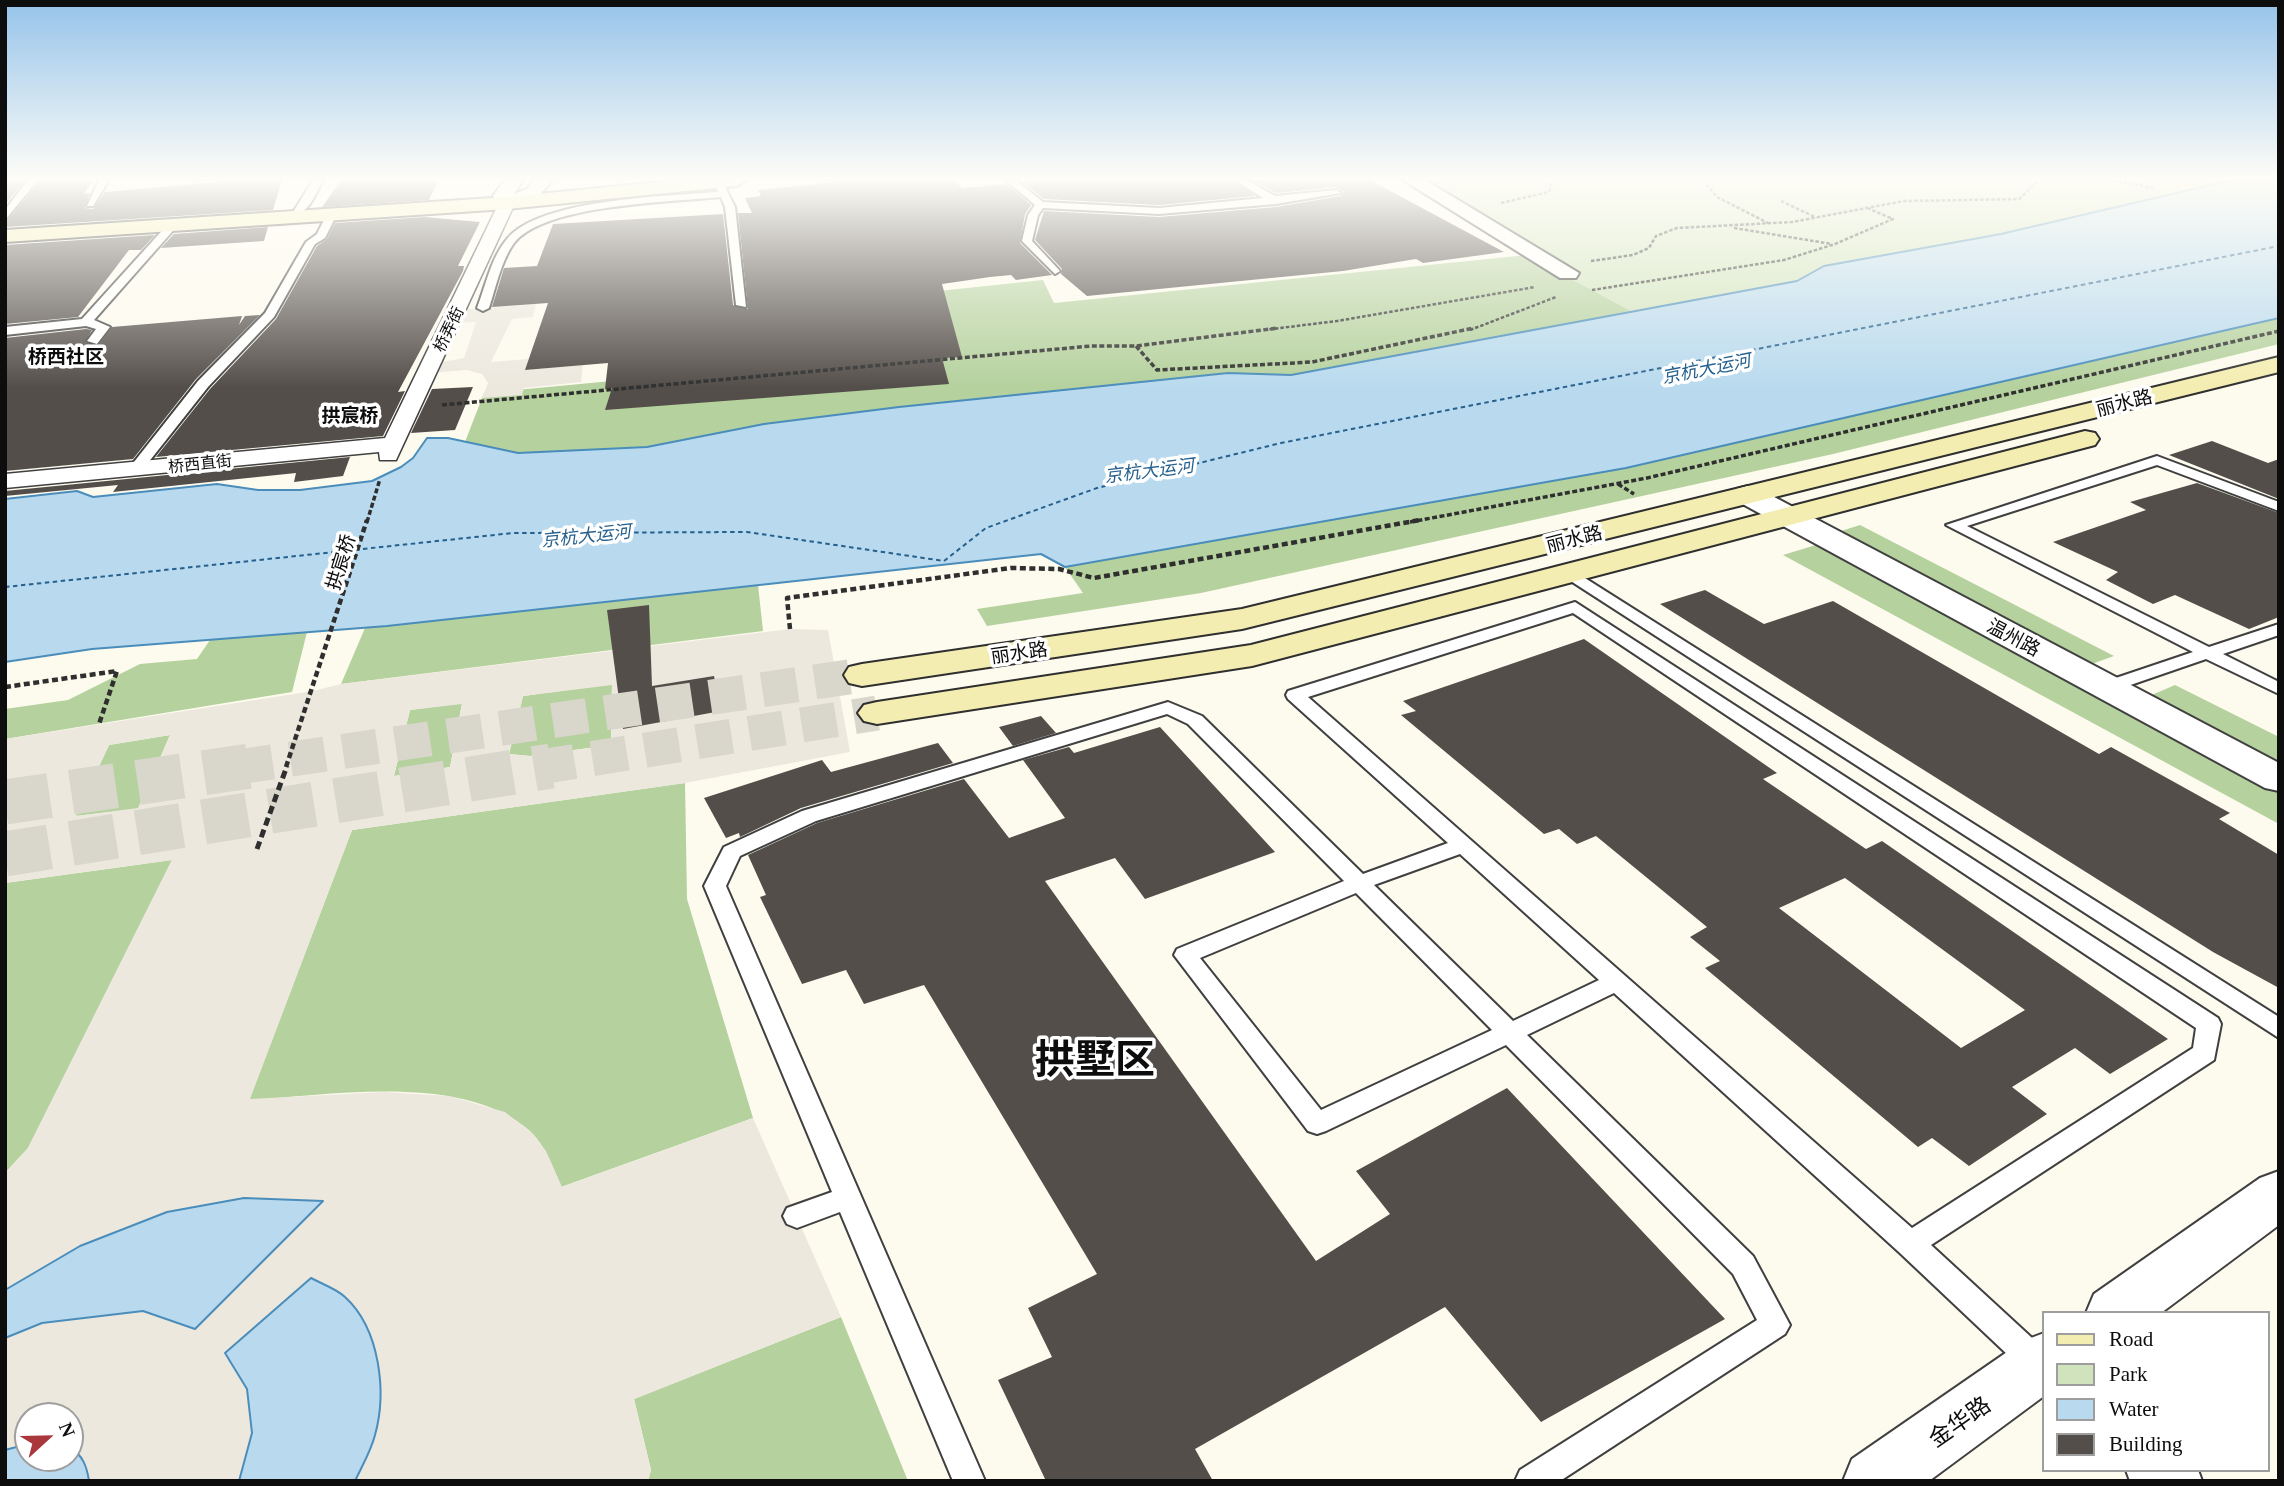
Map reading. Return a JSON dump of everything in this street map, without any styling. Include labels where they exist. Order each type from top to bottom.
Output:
[{"type":"main road","name":"丽水路","points":[[862,675],[1242,619],[2279,364]]},
{"type":"main road","name":"丽水路","points":[[877,713],[1252,655],[2279,388]]},
{"type":"street","name":"桥弄街","points":[[391,449],[482,249]]},
{"type":"street","points":[[1529,249],[1561,269]]},
{"type":"street","name":"桥西直街","points":[[5,481],[391,449]]},
{"type":"street","name":"温州路","points":[[1748,495],[2279,779]]},
{"type":"street","points":[[2118,1311],[2279,1194]]},
{"type":"street","name":"金华路","points":[[1875,1481],[2042,1365]]},
{"type":"lane","points":[[86,322],[151,249]]},
{"type":"lane","points":[[135,470],[203,384],[270,316],[307,249]]},
{"type":"lane","points":[[483,309],[507,249]]},
{"type":"lane","points":[[735,249],[742,305]]},
{"type":"lane","points":[[1035,249],[1055,271]]},
{"type":"lane","points":[[5,331],[86,322],[104,327],[93,341]]},
{"type":"lane","points":[[2279,508],[2157,460],[1954,525],[2279,689]]},
{"type":"lane","points":[[1569,573],[2279,1030]]},
{"type":"lane","points":[[1910,1244],[2206,1053],[2209,1024],[1575,607],[1295,695],[2042,1365]]},
{"type":"lane","points":[[2107,687],[2279,628]]},
{"type":"lane","points":[[969,1481],[715,886],[731,852],[809,816],[1168,708],[1195,720],[1743,1265],[1775,1325],[1531,1481]]},
{"type":"lane","points":[[1847,786],[1880,773]]},
{"type":"lane","points":[[1463,845],[1359,883],[1185,955],[1317,1124],[1616,982]]},
{"type":"lane","points":[[797,1216],[848,1198]]},
{"type":"path","points":[[410,408],[1091,346],[1136,346],[1338,321],[1531,289],[1561,269],[1633,255],[1646,249]]},
{"type":"path","points":[[1580,291],[1605,290],[1630,282],[1773,262],[1817,249]]},
{"type":"path","points":[[1136,346],[1157,370],[1222,365],[1280,366],[1465,332],[1561,295]]},
{"type":"path","points":[[790,629],[787,597],[1011,569],[1059,569],[1094,578],[1144,571],[1647,478],[2279,331]]},
{"type":"path","name":"拱宸桥","points":[[257,849],[318,677],[391,449]]},
{"type":"path","points":[[5,687],[117,671],[99,724]]},
{"type":"green space","points":[[1543,249],[1916,249],[1824,266],[1798,281],[1631,311],[1527,255],[1549,253]]},
{"type":"green space","points":[[1527,255],[1631,311],[1478,343],[1291,375],[1228,373],[899,407],[764,424],[647,447],[518,453],[465,442],[484,393],[740,369],[758,310],[1043,280],[1054,303]]},
{"type":"green space","points":[[2279,318],[2279,344],[1833,454],[1201,593],[987,626],[977,609],[1083,593],[1065,567],[1626,468]]},
{"type":"green space","points":[[1860,525],[2114,656],[2089,665],[1835,533]]},
{"type":"green space","points":[[1816,545],[2279,790],[2279,824],[1783,555]]},
{"type":"green space","points":[[758,585],[763,631],[341,684],[365,628]]},
{"type":"green space","points":[[307,632],[292,692],[5,739],[5,709],[68,700],[140,664],[197,659],[210,640]]},
{"type":"green space","points":[[612,684],[611,745],[530,756],[509,754],[523,696]]},
{"type":"green space","points":[[2175,685],[2279,737],[2279,768],[2147,697]]},
{"type":"green space","points":[[462,703],[450,767],[394,776],[410,710]]},
{"type":"green space","points":[[170,735],[138,809],[76,816],[109,745]]},
{"type":"green space","points":[[685,783],[687,899],[753,1118],[561,1187],[545,1150],[530,1131],[502,1113],[470,1101],[434,1094],[395,1092],[249,1100],[352,830]]},
{"type":"green space","points":[[172,860],[28,1148],[5,1173],[5,883]]},
{"type":"green space","points":[[841,1317],[908,1481],[648,1481],[651,1470],[634,1399]]},
{"type":"shaded area","points":[[536,304],[533,317],[512,319],[491,362],[529,359],[526,370],[583,365],[581,382],[524,388],[522,395],[482,398],[488,383],[482,374],[467,370],[427,373],[431,364],[464,358],[476,322],[451,323],[457,310]]},
{"type":"shaded area","points":[[790,629],[828,630],[850,752],[685,783],[352,830],[250,1099],[384,1092],[449,1096],[505,1112],[532,1133],[546,1151],[562,1187],[753,1118],[841,1317],[634,1399],[651,1470],[648,1481],[355,1481],[375,1435],[247,1389],[252,1433],[239,1481],[89,1481],[84,1462],[84,1402],[14,1402],[14,1448],[5,1450],[5,1338],[42,1323],[143,1311],[196,1329],[80,1246],[5,1290],[5,1173],[28,1148],[172,860],[5,883],[5,739],[313,691],[341,684]],"holes":[[[612,685],[611,745],[530,756],[509,754],[523,696]],[[462,704],[450,767],[394,776],[410,710]],[[170,735],[138,808],[76,816],[109,745]]]},
{"type":"water","name":"京杭大运河","points":[[1916,249],[2279,249],[2279,318],[1626,468],[1065,567],[1041,554],[387,626],[92,649],[5,662],[5,499],[77,491],[93,497],[217,484],[258,490],[300,490],[372,481],[413,458],[427,438],[448,438],[518,453],[647,447],[764,424],[899,407],[1228,373],[1291,375],[1797,281],[1824,266]]},
{"type":"water","points":[[244,1198],[323,1201],[195,1329],[143,1311],[42,1323],[5,1338],[5,1290],[80,1246],[167,1212]]},
{"type":"water","points":[[311,1278],[345,1297],[357,1310],[373,1343],[378,1362],[380,1400],[379,1418],[369,1453],[355,1481],[239,1481],[252,1433],[247,1389],[225,1353]]},
{"type":"water","points":[[14,1448],[14,1472],[84,1472],[84,1462],[89,1481],[5,1481],[5,1450]]},
{"type":"building","points":[[5,249],[142,249],[129,250],[78,317],[5,324]]},
{"type":"building","points":[[315,249],[466,249],[458,266],[464,266],[463,271],[398,392],[405,391],[383,436],[156,457],[210,389],[276,319]]},
{"type":"building","points":[[543,249],[727,249],[733,305],[748,309],[742,249],[1026,249],[1052,275],[1016,280],[1011,275],[942,284],[962,357],[942,358],[949,384],[605,410],[612,388],[605,389],[608,363],[525,370],[548,303],[492,307],[504,268],[537,266]]},
{"type":"building","points":[[1044,249],[1499,249],[1504,252],[1423,263],[1416,259],[1343,271],[1087,296],[1061,274],[1062,269]]},
{"type":"building","points":[[260,315],[196,379],[133,459],[5,471],[5,338],[86,329],[92,330],[85,342],[98,346],[112,327],[242,316],[239,325],[245,316]]},
{"type":"building","points":[[473,387],[455,430],[411,433],[432,389]]},
{"type":"building","points":[[2212,441],[2268,463],[2279,459],[2279,499],[2169,455]]},
{"type":"building","points":[[350,457],[343,476],[294,482],[296,473],[113,492],[118,485],[5,496],[5,491]]},
{"type":"building","points":[[2197,483],[2279,513],[2279,617],[2249,629],[2175,595],[2153,604],[2106,580],[2118,572],[2053,542],[2146,510],[2130,502]]},
{"type":"building","points":[[1705,590],[1764,624],[1833,601],[2099,754],[2111,747],[2230,813],[2219,819],[2279,855],[2279,988],[2213,952],[1660,604]]},
{"type":"building","points":[[649,605],[652,686],[714,676],[721,711],[623,729],[607,610]]},
{"type":"building","points":[[1584,639],[1777,773],[1763,779],[1866,849],[1882,841],[2168,1039],[2110,1074],[2075,1048],[2012,1087],[2047,1114],[1969,1166],[1932,1138],[1918,1147],[1705,968],[1720,961],[1690,937],[1707,927],[1596,836],[1577,844],[1559,829],[1544,834],[1401,715],[1416,711],[1403,701]],"holes":[[[1845,878],[2025,1010],[1961,1048],[1779,908]]]},
{"type":"building","points":[[1041,716],[1056,733],[1013,746],[999,727]]},
{"type":"building","points":[[1160,727],[1275,852],[1145,899],[1115,858],[1045,881],[1316,1261],[1390,1214],[1356,1171],[1507,1088],[1725,1319],[1541,1422],[1445,1307],[1195,1449],[1213,1481],[1046,1481],[998,1380],[1052,1357],[1028,1308],[1097,1274],[924,985],[864,1004],[846,970],[802,984],[760,897],[766,895],[748,855],[817,823],[964,779],[1009,838],[1065,818],[1023,760],[1069,747],[1074,753]]},
{"type":"building","points":[[938,743],[953,763],[801,808],[740,837],[739,833],[726,838],[704,798],[822,760],[831,772]]},
{"type":"ferry route","points":[[5,587],[513,533],[747,532],[944,561],[986,528],[1097,488],[1281,443],[2262,249]]},
{"type":"tunnel","points":[[238,767],[862,675]]},
{"type":"tunnel","points":[[540,767],[877,713]]},
{"type":"tunnel","points":[[5,802],[250,766]]},
{"type":"tunnel","points":[[5,854],[551,766]]},
{"type":"district","name":"桥西社区","points":[[66,356]]},
{"type":"district","name":"拱宸桥","points":[[350,415]]},
{"type":"district","name":"拱墅区","points":[[1095,1058]]}]
